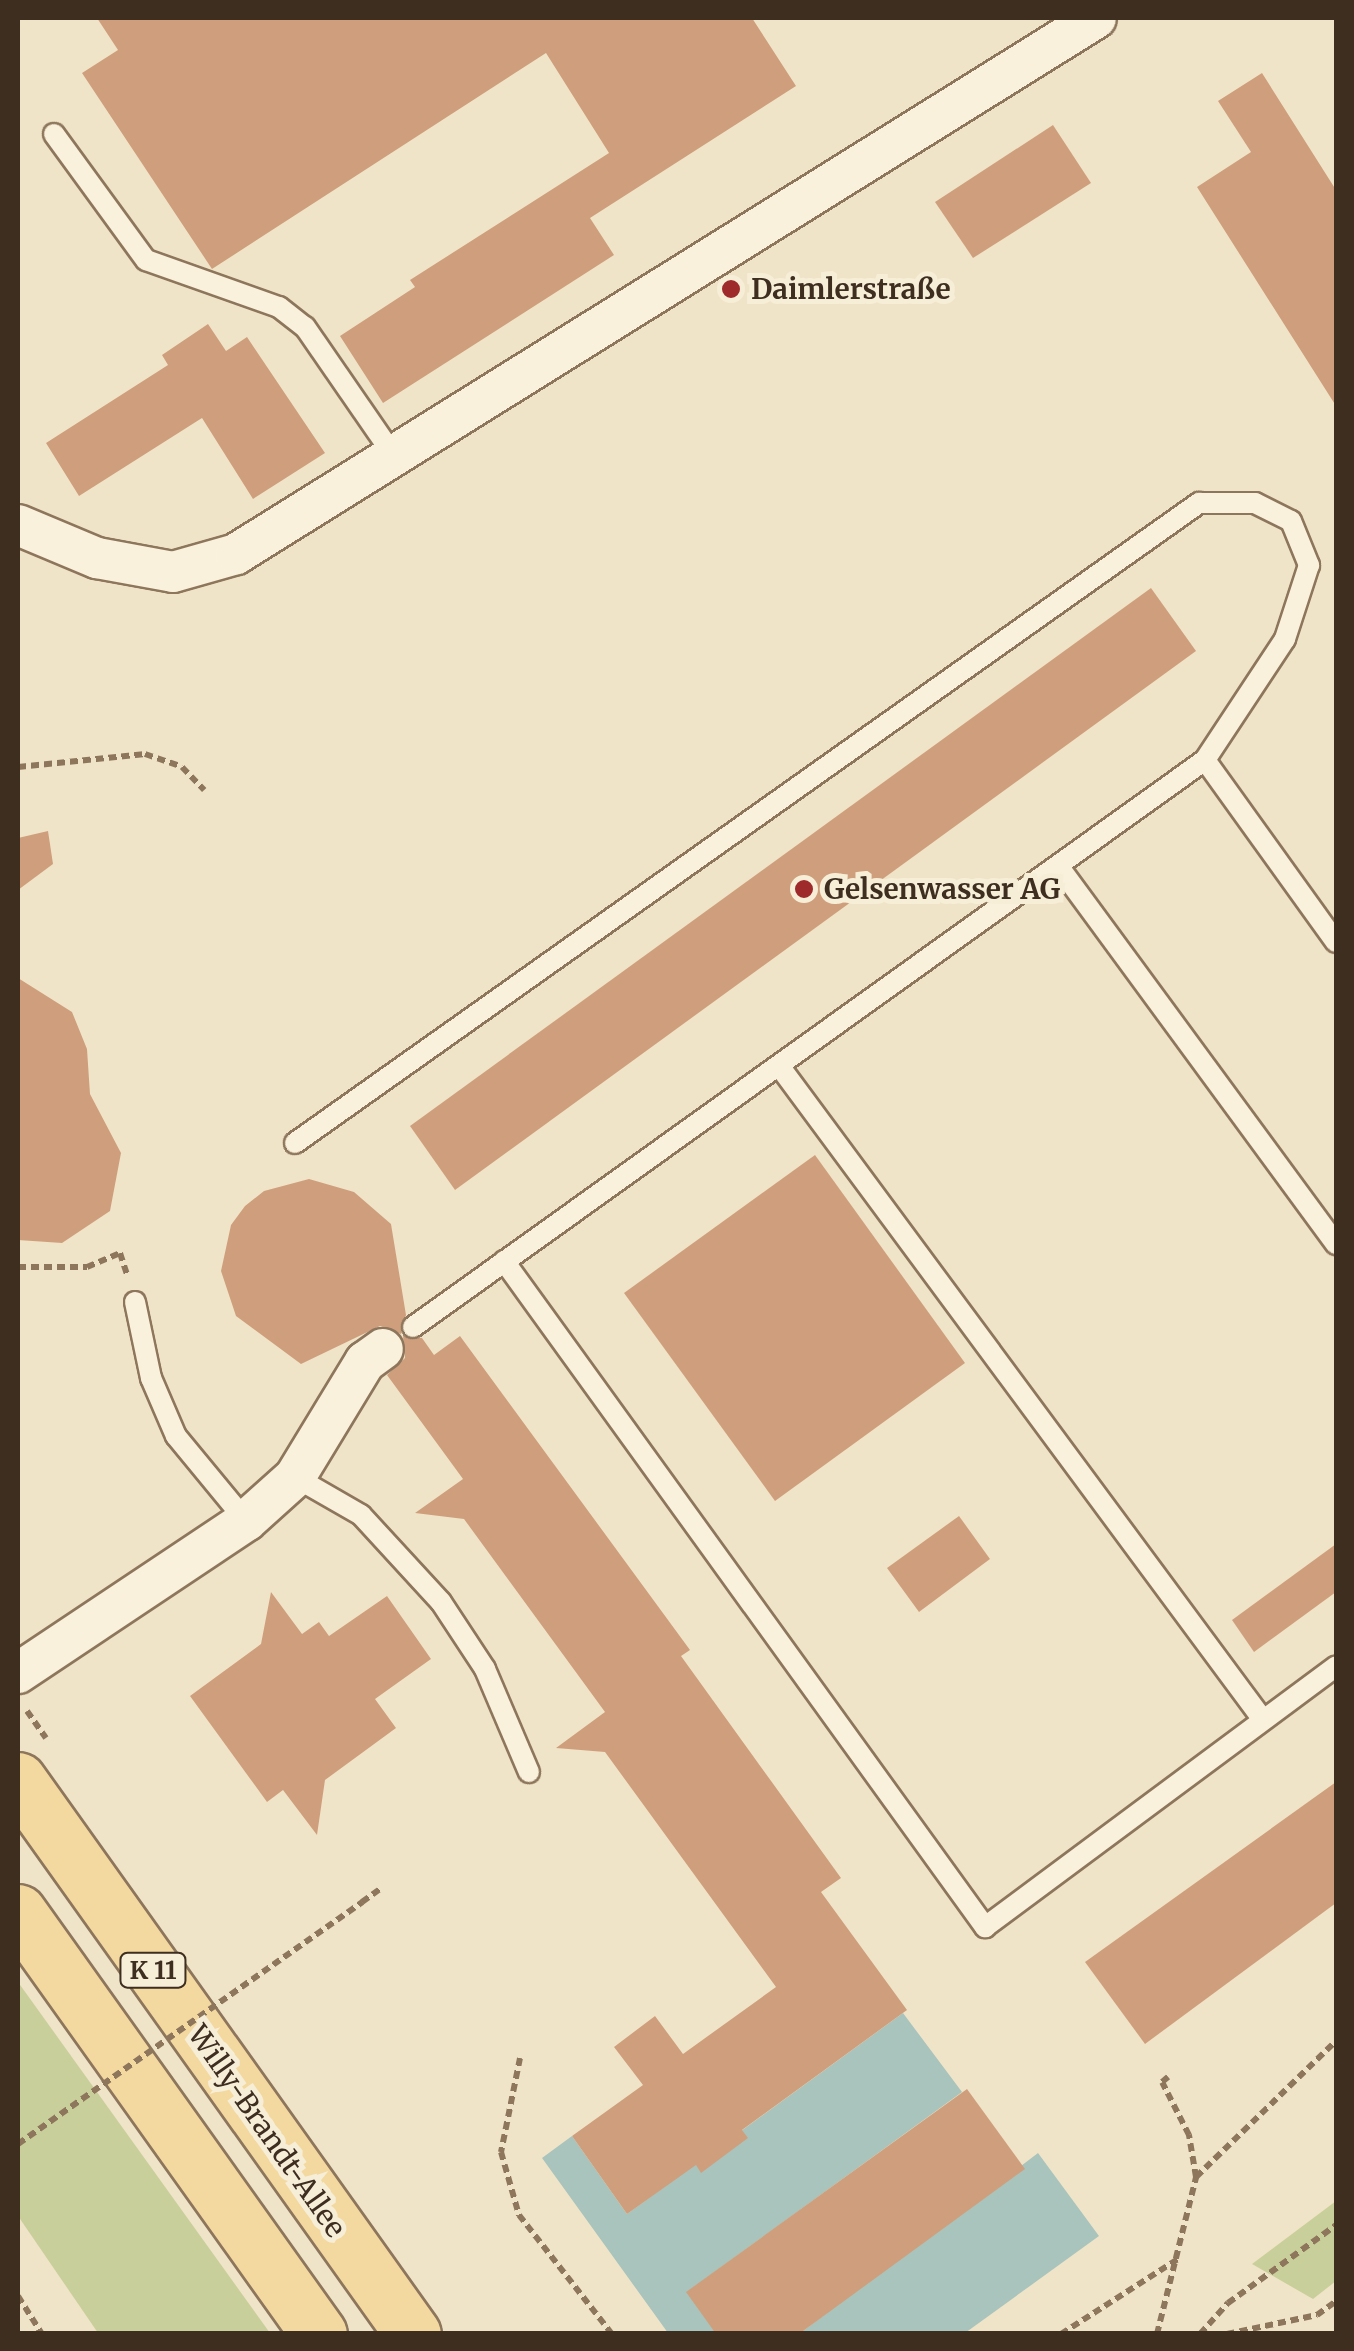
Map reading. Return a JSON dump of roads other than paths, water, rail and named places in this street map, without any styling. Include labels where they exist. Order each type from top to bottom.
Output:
[{"type":"main road","name":"Willy-Brandt-Allee","points":[[18,1780],[413,2334]]},
{"type":"main road","name":"K 11","points":[[18,1912],[319,2334]]},
{"type":"street","points":[[18,525],[97,558],[173,572],[236,554],[397,460],[1096,18]]},
{"type":"street","points":[[18,1673],[246,1521],[295,1477],[365,1362],[397,1339]]},
{"type":"lane","points":[[54,134],[146,260],[279,307],[304,328],[397,460]]},
{"type":"lane","points":[[295,1143],[1198,504],[1255,503],[1290,521],[1309,565],[1285,639],[1205,760],[397,1339]]},
{"type":"lane","points":[[1205,760],[1336,942]]},
{"type":"lane","points":[[1059,867],[1336,1244]]},
{"type":"lane","points":[[780,1067],[1263,1720]]},
{"type":"lane","points":[[504,1261],[986,1926],[1336,1666]]},
{"type":"lane","points":[[136,1302],[151,1378],[176,1436],[246,1521]]},
{"type":"lane","points":[[295,1477],[360,1515],[441,1602],[485,1669],[528,1772]]},
{"type":"water","points":[[903,2013],[962,2092],[687,2292],[716,2333],[668,2333],[542,2158],[572,2136],[627,2214]]},
{"type":"water","points":[[1038,2153],[1099,2236],[965,2333],[799,2334]]},
{"type":"place","name":"Daimlerstraße","points":[[731,289]]},
{"type":"place","name":"Gelsenwasser AG","points":[[804,889]]}]
